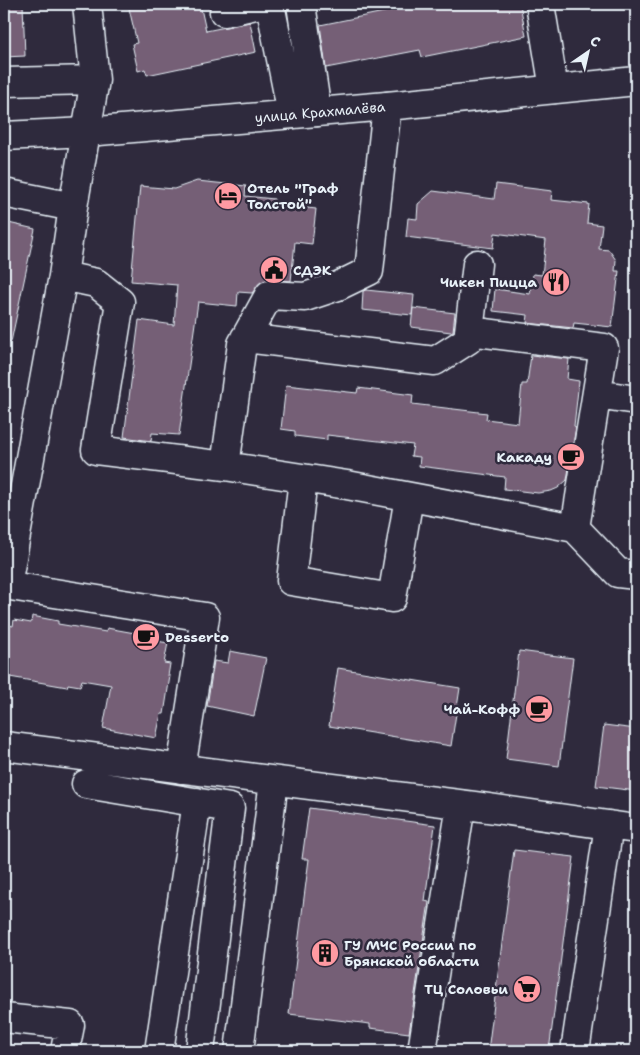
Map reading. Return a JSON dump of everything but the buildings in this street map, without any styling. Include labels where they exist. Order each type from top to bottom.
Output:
[{"type":"main road","points":[[87,4],[95,80],[63,276],[13,493],[5,585],[205,617],[181,769]]},
{"type":"main road","points":[[224,12],[260,4]]},
{"type":"main road","points":[[270,4],[305,113]]},
{"type":"main road","points":[[301,4],[305,113]]},
{"type":"main road","points":[[540,4],[554,89]]},
{"type":"main road","points":[[4,82],[95,80]]},
{"type":"main road","name":"улица Крахмалёва","points":[[4,136],[87,132],[387,106],[636,81]]},
{"type":"main road","points":[[225,466],[242,344],[269,295],[305,297],[338,286],[369,271],[387,106]]},
{"type":"main road","points":[[4,192],[73,207]]},
{"type":"main road","points":[[246,338],[435,362],[468,340],[477,264]]},
{"type":"main road","points":[[63,276],[96,283],[120,302],[96,450],[225,466],[409,497],[575,528],[618,573],[636,575]]},
{"type":"main road","points":[[469,331],[604,348],[575,528]]},
{"type":"main road","points":[[597,394],[636,400]]},
{"type":"main road","points":[[303,479],[291,581],[392,598],[409,497]]},
{"type":"main road","points":[[4,746],[53,744],[181,769],[467,805],[636,829]]},
{"type":"main road","points":[[86,784],[230,808],[274,781]]},
{"type":"main road","points":[[239,1051],[274,781]]},
{"type":"main road","points":[[159,1051],[197,802]]},
{"type":"main road","points":[[422,1051],[467,805]]},
{"type":"main road","points":[[434,1051],[472,832],[467,805]]},
{"type":"main road","points":[[200,1051],[230,808]]},
{"type":"main road","points":[[575,1051],[609,825]]},
{"type":"main road","points":[[4,1018],[70,1025],[65,1051]]},
{"type":"place","name":"Отель \"Граф Толстой\"","points":[[228,196]]},
{"type":"place","name":"СДЭК","points":[[274,270]]},
{"type":"place","name":"Чикен Пицца","points":[[556,282]]},
{"type":"place","name":"Какаду","points":[[571,457]]},
{"type":"place","name":"Desserto","points":[[146,637]]},
{"type":"place","name":"Чай-Кофф","points":[[539,709]]},
{"type":"place","name":"ГУ МЧС России по Брянской области","points":[[325,953]]},
{"type":"place","name":"ТЦ Соловьи","points":[[527,989]]}]
